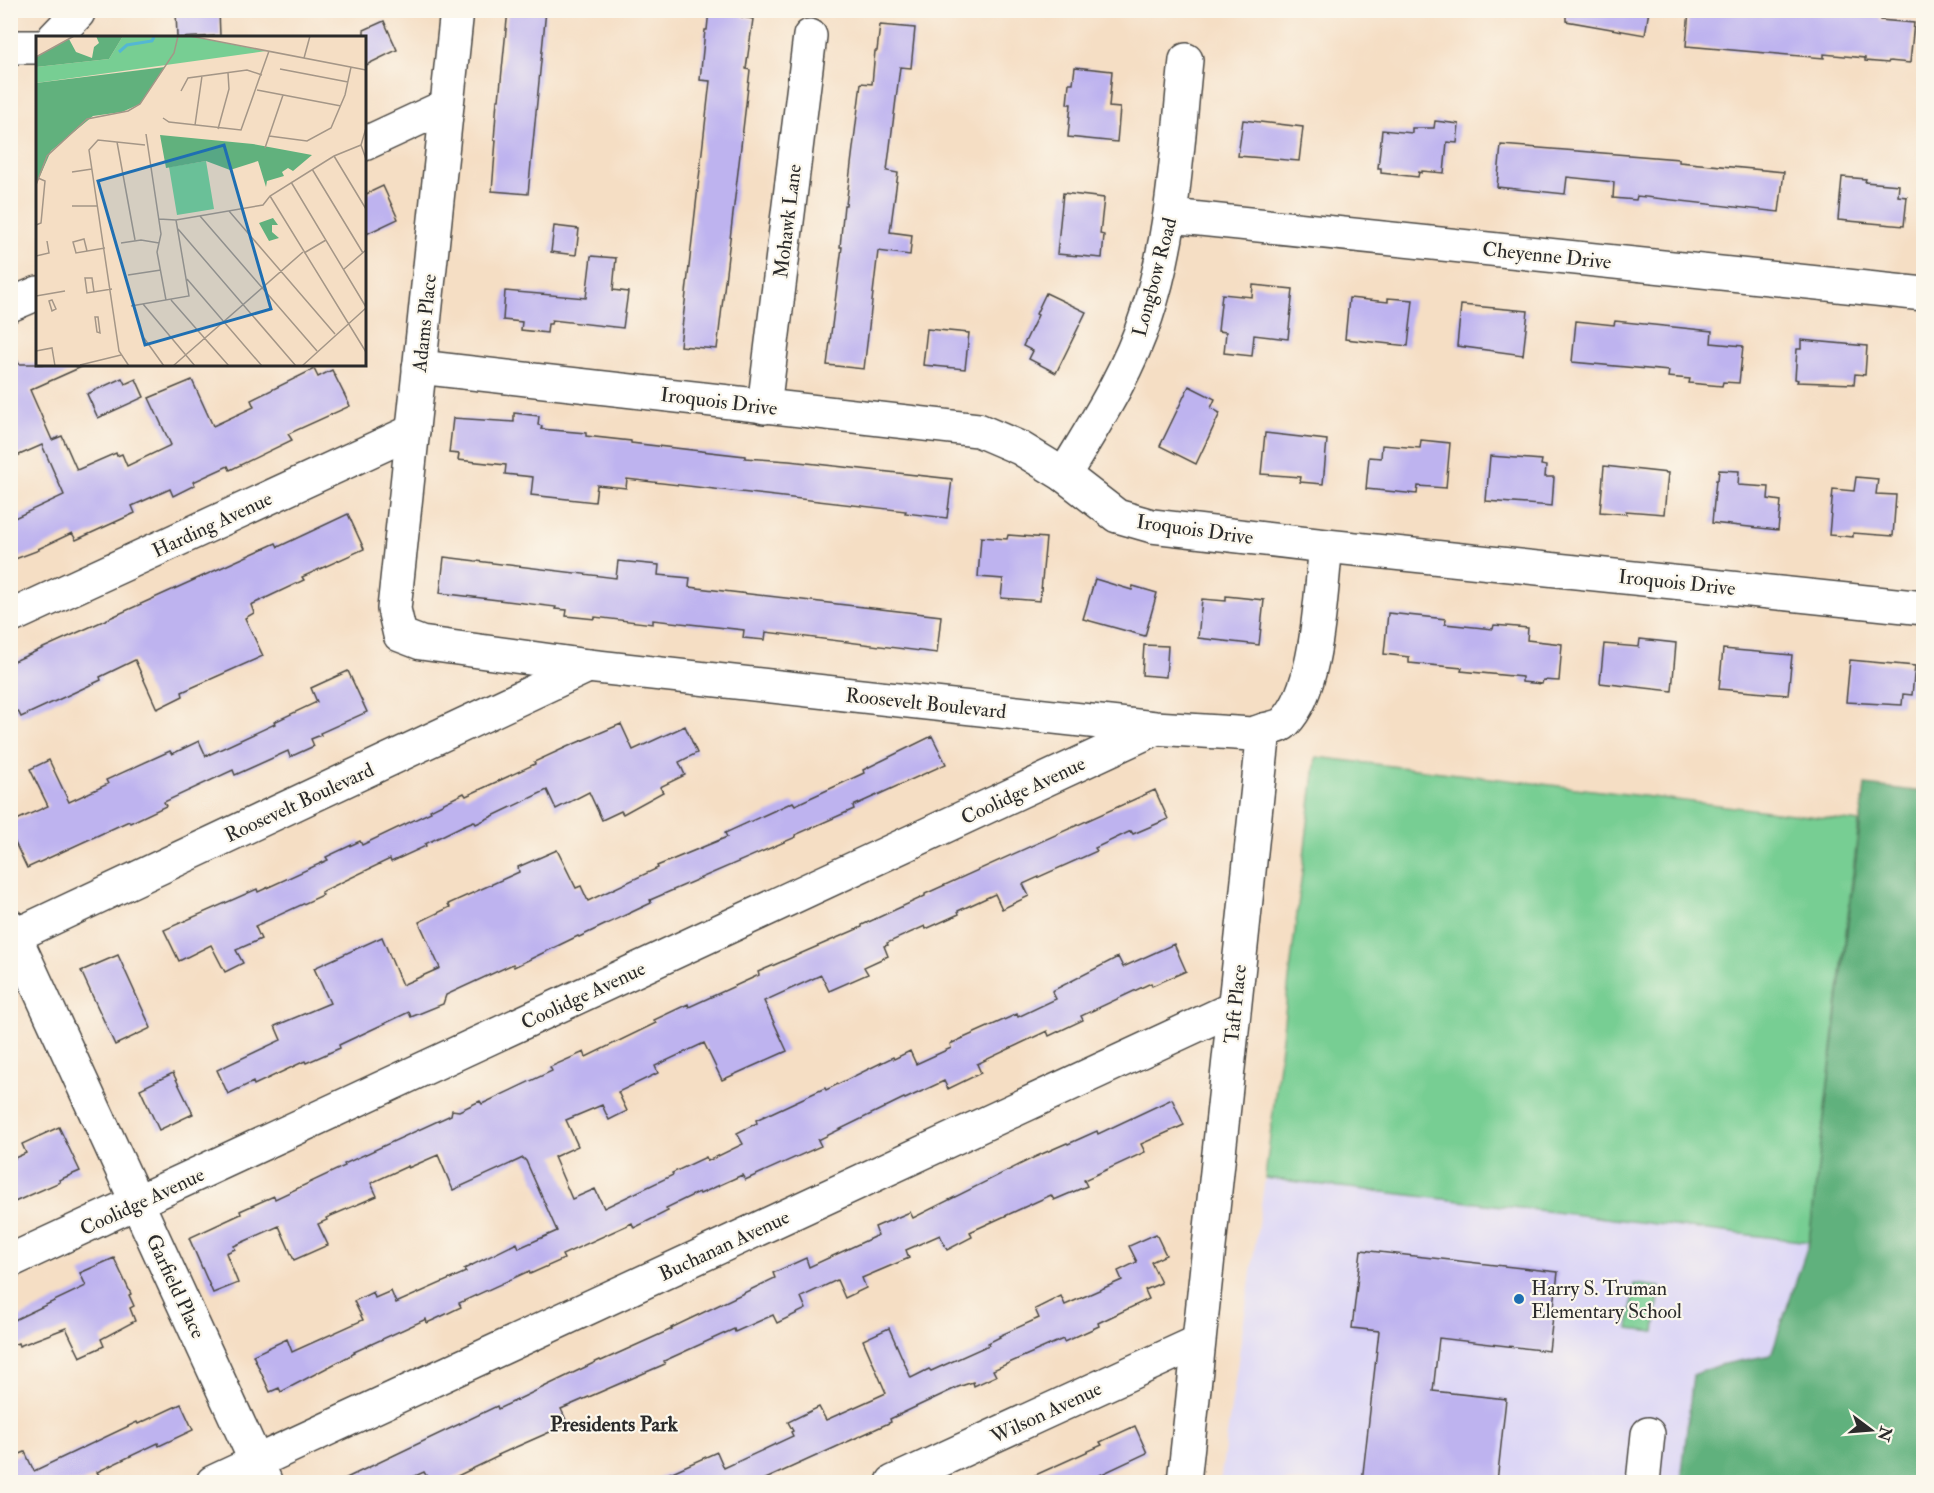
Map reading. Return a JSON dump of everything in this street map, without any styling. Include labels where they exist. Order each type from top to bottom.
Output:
[{"type":"street","name":"Adams Place","points":[[400,635],[394,609],[457,10]]},
{"type":"street","points":[[56,36],[78,13]]},
{"type":"street","name":"Mohawk Lane","points":[[764,407],[810,36]]},
{"type":"street","points":[[10,47],[36,47]]},
{"type":"street","name":"Longbow Road","points":[[1064,475],[1134,349],[1156,285],[1171,216],[1186,60]]},
{"type":"street","points":[[366,143],[446,106]]},
{"type":"street","name":"Cheyenne Drive","points":[[1171,216],[1923,294]]},
{"type":"street","points":[[10,305],[36,294]]},
{"type":"street","name":"Iroquois Drive","points":[[419,367],[978,430],[1020,448],[1064,475],[1117,516],[1152,526],[1923,608]]},
{"type":"street","name":"Harding Avenue","points":[[10,617],[413,431]]},
{"type":"street","points":[[1264,730],[1284,724],[1301,700],[1313,657],[1326,546]]},
{"type":"street","name":"Roosevelt Boulevard","points":[[400,635],[422,643],[588,666],[1155,728],[1252,734],[1264,730]]},
{"type":"street","name":"Roosevelt Boulevard","points":[[12,934],[588,666]]},
{"type":"street","name":"Coolidge Avenue","points":[[10,1261],[1155,728]]},
{"type":"street","name":"Taft Place","points":[[1184,1482],[1264,730]]},
{"type":"street","name":"Garfield Place","points":[[12,934],[262,1472]]},
{"type":"street","name":"Buchanan Avenue","points":[[213,1482],[262,1472],[1234,1008]]},
{"type":"street","name":"Wilson Avenue","points":[[893,1482],[1198,1342]]},
{"type":"street","points":[[1643,1482],[1648,1434]]},
{"type":"shaded area","name":"Harry S. Truman Elementary School","points":[[1265,1178],[1809,1242],[1771,1355],[1719,1365],[1693,1375],[1681,1482],[1220,1482]]},
{"type":"green space","points":[[1316,757],[1859,822],[1809,1242],[1265,1178]]},
{"type":"green space","points":[[1865,785],[1923,792],[1923,1482],[1681,1482],[1693,1375],[1719,1365],[1771,1355],[1809,1242]]},
{"type":"green space","points":[[1634,1284],[1660,1287],[1655,1332],[1629,1329]]},
{"type":"building","points":[[176,10],[219,10],[220,36],[177,36]]},
{"type":"building","points":[[508,10],[546,10],[528,194],[492,191],[497,100],[499,100]]},
{"type":"building","points":[[709,10],[743,10],[742,17],[753,19],[746,69],[750,70],[717,349],[680,346],[710,81],[700,80]]},
{"type":"building","points":[[1566,10],[1649,10],[1645,35],[1566,21]]},
{"type":"building","points":[[1689,10],[1759,10],[1791,13],[1792,10],[1829,10],[1880,16],[1880,20],[1914,23],[1910,63],[1865,61],[1865,58],[1824,54],[1824,58],[1686,46]]},
{"type":"building","points":[[384,21],[397,50],[366,65],[364,30]]},
{"type":"building","points":[[880,25],[915,28],[911,68],[900,67],[887,171],[898,173],[890,232],[912,235],[910,255],[878,251],[864,369],[827,365],[842,247],[840,247],[844,205],[846,205],[861,83],[872,84]]},
{"type":"building","points":[[1075,67],[1112,71],[1109,107],[1120,108],[1117,142],[1068,137],[1071,104],[1067,104],[1069,83],[1073,83]]},
{"type":"building","points":[[1243,120],[1303,127],[1299,161],[1238,156]]},
{"type":"building","points":[[1435,121],[1459,124],[1457,143],[1447,142],[1444,173],[1422,171],[1422,173],[1419,172],[1418,177],[1381,173],[1381,168],[1378,168],[1382,130],[1412,133],[1412,128],[1434,128]]},
{"type":"building","points":[[1501,145],[1679,159],[1679,162],[1784,172],[1779,212],[1637,196],[1636,200],[1613,198],[1614,182],[1567,177],[1565,194],[1497,187]]},
{"type":"building","points":[[1842,177],[1899,185],[1898,196],[1907,197],[1904,226],[1838,220]]},
{"type":"building","points":[[383,186],[398,219],[366,234],[366,194]]},
{"type":"building","points":[[1063,193],[1104,198],[1100,234],[1104,235],[1102,258],[1057,254]]},
{"type":"building","points":[[554,226],[579,229],[576,255],[551,252]]},
{"type":"building","points":[[591,256],[616,258],[613,290],[628,292],[623,328],[552,320],[551,324],[548,324],[547,333],[521,330],[522,322],[503,320],[505,291],[586,298]]},
{"type":"building","points":[[1253,285],[1293,289],[1288,339],[1254,335],[1252,356],[1224,353],[1226,332],[1218,331],[1222,294],[1252,297]]},
{"type":"building","points":[[1046,293],[1086,312],[1056,373],[1029,359],[1033,351],[1023,346]]},
{"type":"building","points":[[1349,298],[1388,302],[1388,298],[1413,300],[1408,346],[1345,339]]},
{"type":"building","points":[[1461,305],[1528,311],[1523,355],[1457,346]]},
{"type":"building","points":[[1576,321],[1614,325],[1615,321],[1712,331],[1711,343],[1743,346],[1739,383],[1723,382],[1722,386],[1689,383],[1690,379],[1668,377],[1669,371],[1572,362]]},
{"type":"building","points":[[927,329],[969,333],[965,369],[923,365]]},
{"type":"building","points":[[1801,340],[1867,346],[1865,375],[1855,374],[1854,384],[1797,382],[1798,380],[1795,379],[1797,349],[1801,349]]},
{"type":"building","points":[[10,345],[19,364],[84,366],[30,390],[52,440],[62,436],[77,470],[116,453],[117,456],[122,454],[127,466],[171,445],[149,398],[192,380],[213,426],[254,407],[251,400],[314,369],[318,377],[332,370],[350,406],[288,434],[292,440],[230,470],[228,466],[193,482],[195,485],[173,496],[170,489],[132,506],[135,513],[76,540],[72,533],[39,550],[10,561],[10,520],[64,495],[42,445],[10,459]]},
{"type":"building","points":[[122,378],[125,384],[136,379],[144,397],[98,418],[87,394]]},
{"type":"building","points":[[1189,386],[1215,399],[1211,408],[1220,413],[1196,464],[1160,446]]},
{"type":"building","points":[[514,413],[539,416],[538,425],[542,426],[541,429],[586,433],[586,436],[631,441],[631,443],[745,456],[745,458],[952,479],[947,518],[905,513],[906,511],[627,479],[626,488],[597,485],[595,502],[531,495],[533,477],[505,474],[506,465],[458,460],[459,454],[449,453],[453,418],[514,422]]},
{"type":"building","points":[[1265,433],[1327,440],[1323,484],[1300,482],[1301,477],[1261,474]]},
{"type":"building","points":[[1421,440],[1450,443],[1446,488],[1418,486],[1417,494],[1366,489],[1369,457],[1381,458],[1382,445],[1420,448]]},
{"type":"building","points":[[1490,456],[1542,460],[1541,465],[1546,466],[1545,477],[1554,477],[1552,506],[1486,501]]},
{"type":"building","points":[[1604,466],[1668,473],[1664,514],[1626,511],[1626,514],[1600,512]]},
{"type":"building","points":[[1719,470],[1739,471],[1738,485],[1769,487],[1768,499],[1781,501],[1778,530],[1712,523]]},
{"type":"building","points":[[1856,477],[1878,479],[1876,494],[1896,495],[1893,536],[1853,533],[1853,537],[1829,535],[1833,489],[1854,491]]},
{"type":"building","points":[[348,514],[364,549],[302,577],[304,580],[251,605],[254,613],[245,618],[263,656],[182,692],[183,696],[157,709],[135,660],[100,677],[101,680],[21,717],[18,711],[10,714],[10,663],[276,543],[278,547]]},
{"type":"building","points":[[1008,535],[1046,538],[1040,601],[1001,598],[1003,579],[978,577],[981,537],[1007,539]]},
{"type":"building","points":[[444,557],[616,578],[618,561],[659,565],[658,575],[690,578],[689,587],[941,616],[937,653],[766,632],[765,640],[743,638],[744,630],[653,620],[653,624],[566,616],[567,610],[555,609],[556,607],[440,593]]},
{"type":"building","points":[[1095,579],[1132,590],[1133,586],[1157,593],[1145,636],[1083,619]]},
{"type":"building","points":[[1226,596],[1264,600],[1259,645],[1198,638],[1202,599],[1226,601]]},
{"type":"building","points":[[1388,613],[1446,619],[1445,624],[1493,629],[1494,625],[1528,628],[1527,640],[1562,644],[1559,681],[1543,680],[1542,684],[1522,682],[1522,677],[1409,663],[1409,657],[1384,654]]},
{"type":"building","points":[[1640,639],[1676,643],[1672,691],[1600,683],[1604,644],[1639,647]]},
{"type":"building","points":[[1144,645],[1168,646],[1166,677],[1142,675]]},
{"type":"building","points":[[1723,649],[1792,655],[1788,695],[1719,689]]},
{"type":"building","points":[[1850,660],[1915,666],[1912,695],[1903,694],[1902,705],[1846,702]]},
{"type":"building","points":[[348,671],[367,712],[320,733],[321,735],[311,739],[314,746],[290,757],[288,751],[235,775],[233,770],[164,802],[166,806],[27,868],[10,832],[10,823],[48,806],[30,769],[49,760],[69,802],[108,784],[106,780],[170,751],[172,754],[199,741],[206,756],[275,724],[274,722],[317,702],[311,688]]},
{"type":"building","points":[[621,724],[633,750],[685,726],[697,753],[679,762],[685,775],[660,787],[663,792],[623,814],[621,811],[602,820],[589,792],[556,809],[547,790],[476,824],[474,821],[462,826],[391,862],[390,859],[321,892],[323,895],[255,926],[261,939],[236,950],[243,963],[225,972],[211,945],[179,961],[164,930],[257,889],[258,892],[328,860],[326,857],[360,841],[362,845],[431,812],[430,810],[464,793],[466,796],[535,764],[534,762]]},
{"type":"building","points":[[932,736],[946,764],[853,806],[854,809],[795,835],[796,837],[650,900],[651,903],[579,937],[446,995],[443,1004],[411,1017],[409,1012],[339,1045],[340,1048],[228,1094],[217,1070],[281,1040],[275,1026],[330,1003],[314,968],[382,937],[402,985],[440,968],[419,922],[450,907],[448,904],[519,872],[518,867],[557,850],[576,888],[581,886],[588,901],[658,868],[657,866],[727,837],[725,833],[793,802],[795,805],[864,773],[863,770]]},
{"type":"building","points":[[1155,790],[1168,819],[1133,834],[1131,831],[1095,848],[1097,851],[1023,884],[1029,896],[1002,909],[995,894],[926,929],[925,926],[887,943],[888,945],[884,946],[888,956],[864,967],[868,974],[829,991],[821,975],[764,1001],[787,1051],[722,1080],[704,1043],[655,1066],[658,1073],[618,1092],[627,1111],[609,1120],[602,1105],[566,1120],[578,1146],[554,1157],[572,1199],[595,1189],[604,1208],[706,1157],[708,1161],[743,1144],[737,1133],[757,1123],[756,1120],[910,1051],[916,1064],[951,1048],[950,1044],[1056,999],[1052,991],[1118,957],[1123,967],[1174,944],[1186,971],[1152,986],[1151,983],[1081,1016],[1083,1020],[1049,1036],[1047,1031],[977,1064],[981,1073],[948,1089],[944,1081],[904,1098],[818,1140],[821,1146],[745,1180],[742,1175],[700,1194],[699,1192],[666,1208],[668,1211],[634,1228],[632,1223],[562,1255],[564,1259],[530,1274],[529,1271],[459,1303],[461,1307],[438,1318],[427,1323],[426,1319],[354,1352],[281,1392],[279,1388],[270,1392],[253,1355],[287,1339],[292,1352],[363,1320],[354,1301],[373,1292],[375,1298],[391,1291],[396,1303],[466,1272],[464,1269],[517,1243],[519,1248],[557,1231],[526,1161],[523,1158],[453,1190],[438,1155],[408,1168],[408,1166],[371,1183],[377,1196],[326,1218],[327,1220],[318,1224],[328,1245],[294,1260],[279,1226],[234,1246],[235,1249],[226,1253],[238,1283],[213,1293],[189,1238],[241,1214],[240,1211],[274,1196],[275,1199],[345,1166],[344,1164],[451,1115],[452,1110],[459,1111],[480,1101],[482,1104],[552,1071],[550,1067],[584,1052],[586,1057],[656,1023],[654,1020],[688,1004],[689,1007],[759,975],[758,972],[862,927],[925,894]]},
{"type":"building","points":[[118,955],[151,1028],[115,1045],[81,971]]},
{"type":"building","points":[[173,1073],[193,1114],[159,1130],[140,1089]]},
{"type":"building","points":[[1172,1099],[1184,1125],[1141,1144],[1145,1152],[1084,1180],[1087,1186],[1054,1200],[1051,1195],[970,1232],[972,1237],[947,1250],[940,1235],[906,1250],[909,1258],[862,1278],[866,1288],[845,1298],[837,1280],[801,1297],[806,1309],[777,1323],[773,1315],[735,1332],[734,1329],[664,1361],[665,1364],[561,1409],[568,1424],[498,1455],[445,1482],[430,1482],[424,1472],[402,1482],[338,1482],[497,1406],[498,1409],[600,1360],[672,1329],[775,1278],[773,1273],[806,1258],[809,1267],[878,1235],[875,1227],[910,1212],[913,1218],[1035,1157],[1097,1131],[1098,1134]]},
{"type":"building","points":[[59,1127],[80,1171],[10,1204],[10,1160],[26,1153],[22,1144]]},
{"type":"building","points":[[1156,1234],[1166,1255],[1151,1262],[1161,1283],[1145,1290],[1149,1299],[1098,1323],[1099,1326],[993,1370],[996,1376],[974,1386],[973,1382],[958,1387],[890,1419],[891,1422],[759,1482],[650,1482],[717,1452],[724,1468],[793,1436],[788,1422],[819,1407],[826,1420],[886,1393],[863,1340],[889,1328],[911,1378],[929,1369],[931,1371],[989,1345],[988,1343],[999,1336],[1039,1318],[1035,1309],[1061,1296],[1065,1305],[1122,1280],[1118,1271],[1137,1262],[1129,1246]]},
{"type":"building","points":[[1361,1250],[1558,1272],[1549,1351],[1439,1338],[1433,1391],[1506,1399],[1497,1482],[1362,1482],[1379,1331],[1352,1328]]},
{"type":"building","points":[[114,1258],[131,1294],[129,1295],[134,1306],[130,1308],[135,1321],[101,1339],[104,1346],[80,1357],[66,1328],[19,1346],[18,1343],[10,1346],[10,1322],[86,1286],[80,1273]]},
{"type":"building","points":[[181,1404],[193,1430],[159,1446],[158,1443],[97,1472],[99,1475],[82,1482],[10,1482],[10,1458],[25,1452],[34,1471],[137,1422],[138,1424]]},
{"type":"building","points":[[1135,1426],[1147,1453],[1085,1482],[1020,1482],[1102,1445],[1100,1442]]},
{"type":"place","name":"Harry S. Truman Elementary School","points":[[1519,1299]]},
{"type":"district","name":"Presidents Park","points":[[614,1424]]}]
